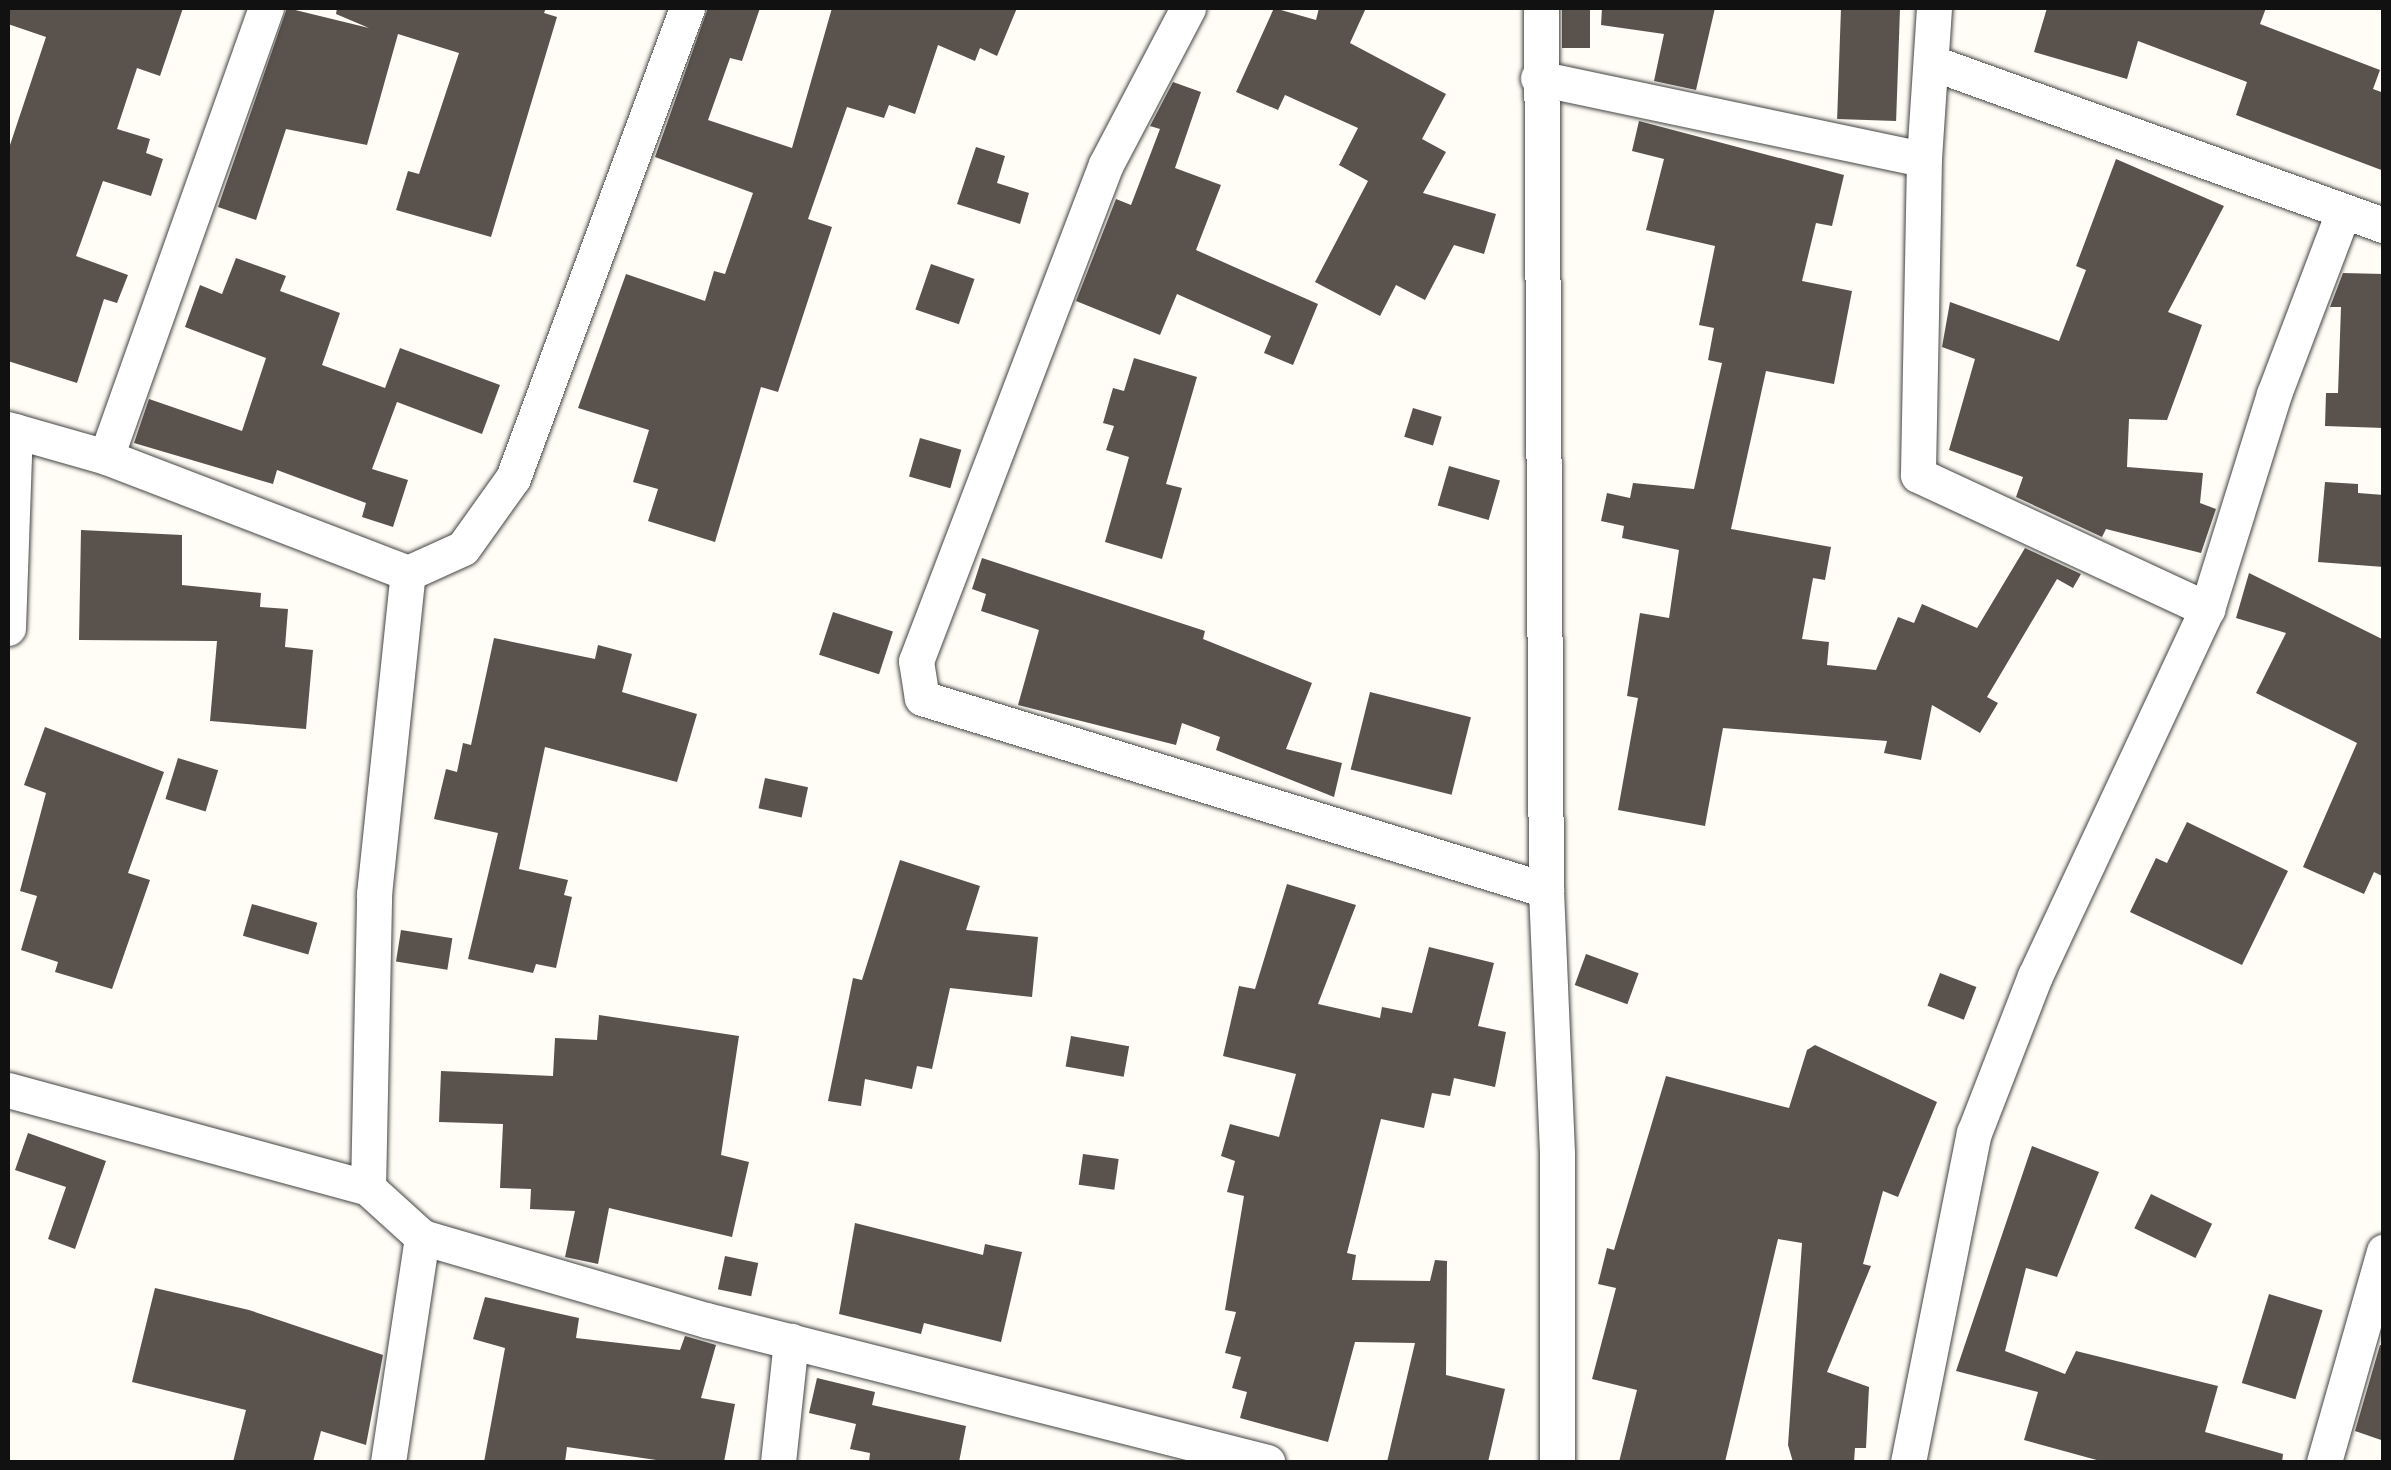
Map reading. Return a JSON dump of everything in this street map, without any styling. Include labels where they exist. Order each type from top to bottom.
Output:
[{"type":"street","points":[[106,457],[266,8]]},
{"type":"street","points":[[8,628],[11,430],[106,457],[408,573],[464,548],[513,478],[687,8]]},
{"type":"street","points":[[1188,8],[1106,164],[916,661],[922,698],[1546,890]]},
{"type":"street","points":[[1541,8],[1538,78],[1546,890],[1558,1154],[1557,1462]]},
{"type":"street","points":[[1934,8],[1924,159],[1918,475],[2206,610]]},
{"type":"street","points":[[1933,63],[2384,225]]},
{"type":"street","points":[[1538,78],[1924,159]]},
{"type":"street","points":[[1908,1462],[1974,1133],[2035,976],[2206,610],[2274,394],[2343,212]]},
{"type":"street","points":[[368,1188],[374,894],[408,573]]},
{"type":"street","points":[[8,1090],[368,1188],[422,1237],[1174,1450],[1267,1462]]},
{"type":"street","points":[[388,1462],[422,1237]]},
{"type":"street","points":[[2324,1462],[2384,1251]]},
{"type":"street","points":[[778,1462],[792,1340]]},
{"type":"building","points":[[8,8],[183,8],[160,76],[137,68],[117,129],[150,139],[146,153],[163,159],[151,196],[103,181],[76,256],[128,275],[117,303],[104,299],[77,383],[8,361],[8,151],[46,37],[8,24]]},
{"type":"building","points":[[287,8],[369,28],[336,14],[337,8],[546,8],[544,13],[557,17],[491,237],[396,210],[408,171],[419,174],[459,53],[398,34],[367,145],[286,129],[256,220],[218,207]]},
{"type":"building","points":[[708,8],[760,8],[742,61],[730,58],[708,120],[792,148],[832,8],[1017,8],[997,56],[980,48],[975,61],[938,45],[915,114],[889,105],[884,118],[847,107],[808,219],[832,227],[778,392],[761,387],[715,542],[648,521],[658,489],[633,482],[649,430],[578,408],[626,274],[705,301],[714,271],[725,274],[753,193],[655,157]]},
{"type":"building","points":[[1274,8],[1316,20],[1319,8],[1366,8],[1350,43],[1446,94],[1422,139],[1446,152],[1423,193],[1496,214],[1484,254],[1454,245],[1425,300],[1396,285],[1380,316],[1315,282],[1368,181],[1339,165],[1358,128],[1285,95],[1278,110],[1236,92]]},
{"type":"building","points":[[1562,8],[1590,8],[1590,48],[1562,48]]},
{"type":"building","points":[[1602,8],[1715,8],[1696,90],[1654,81],[1664,34],[1601,25]]},
{"type":"building","points":[[1841,8],[1900,10],[1896,121],[1837,119]]},
{"type":"building","points":[[2047,8],[2266,8],[2260,24],[2380,70],[2373,89],[2384,93],[2384,171],[2236,115],[2247,82],[2138,41],[2127,79],[2034,52]]},
{"type":"building","points":[[1173,82],[1201,92],[1175,168],[1221,185],[1196,250],[1318,304],[1293,365],[1264,353],[1271,336],[1177,294],[1160,335],[1076,301],[1116,199],[1131,205],[1160,129],[1150,126]]},
{"type":"building","points":[[1639,121],[1844,175],[1832,226],[1816,223],[1802,281],[1852,291],[1834,384],[1766,371],[1731,529],[1831,547],[1825,580],[1813,578],[1802,639],[1829,642],[1827,665],[1876,670],[1898,617],[1914,623],[1922,604],[1977,628],[2025,548],[2081,574],[2073,588],[2057,579],[1987,697],[1998,703],[1980,733],[1932,705],[1921,760],[1884,753],[1887,741],[1723,728],[1705,826],[1618,810],[1638,698],[1627,696],[1640,613],[1669,618],[1679,550],[1622,538],[1624,526],[1601,521],[1607,493],[1630,498],[1633,483],[1694,489],[1722,363],[1708,360],[1714,328],[1699,325],[1715,246],[1646,230],[1664,159],[1632,151]]},
{"type":"building","points":[[976,147],[1005,156],[997,183],[1029,193],[1020,224],[957,204]]},
{"type":"building","points":[[2116,159],[2224,206],[2168,312],[2202,325],[2167,420],[2129,419],[2127,467],[2203,473],[2200,503],[2216,509],[2201,553],[2106,529],[2102,537],[2016,497],[2023,477],[1949,450],[1975,359],[1942,347],[1950,302],[2059,341],[2086,270],[2076,266]]},
{"type":"building","points":[[236,258],[286,276],[280,291],[340,313],[322,365],[385,388],[400,348],[500,385],[482,434],[397,402],[372,469],[408,480],[393,527],[362,517],[366,503],[277,470],[273,484],[134,443],[149,399],[242,431],[266,358],[185,327],[200,285],[222,294]]},
{"type":"building","points":[[931,264],[974,279],[959,324],[915,309]]},
{"type":"building","points":[[2343,273],[2384,274],[2384,428],[2325,426],[2326,393],[2338,393],[2341,307],[2330,307]]},
{"type":"building","points":[[1134,358],[1197,377],[1166,484],[1182,488],[1162,559],[1105,542],[1129,457],[1106,450],[1114,426],[1103,423],[1113,388],[1124,391]]},
{"type":"building","points":[[1413,408],[1442,417],[1433,445],[1404,437]]},
{"type":"building","points":[[920,438],[961,450],[950,488],[909,476]]},
{"type":"building","points":[[1449,466],[1500,481],[1489,520],[1438,505]]},
{"type":"building","points":[[2325,482],[2358,484],[2358,493],[2384,495],[2384,567],[2318,562]]},
{"type":"building","points":[[81,530],[182,535],[182,585],[261,593],[260,607],[288,609],[285,647],[313,650],[306,729],[210,721],[217,641],[79,640]]},
{"type":"building","points":[[982,558],[1205,631],[1203,639],[1312,683],[1286,749],[1342,763],[1334,797],[1216,750],[1220,737],[1182,723],[1176,745],[1018,705],[1039,630],[981,611],[986,594],[972,589]]},
{"type":"building","points":[[2249,573],[2384,640],[2384,877],[2374,872],[2364,894],[2303,867],[2357,743],[2256,693],[2286,633],[2236,618]]},
{"type":"building","points":[[833,612],[893,631],[879,674],[819,655]]},
{"type":"building","points":[[494,638],[595,659],[598,645],[632,654],[622,692],[697,714],[677,782],[545,747],[519,869],[568,880],[564,895],[572,897],[556,968],[536,964],[533,973],[468,959],[498,833],[434,819],[446,769],[457,772],[463,743],[471,745]]},
{"type":"building","points":[[1370,692],[1471,717],[1452,795],[1351,770]]},
{"type":"building","points":[[45,727],[164,772],[128,873],[150,880],[112,989],[55,972],[58,962],[21,950],[37,896],[20,891],[46,793],[24,785]]},
{"type":"building","points":[[178,758],[218,770],[206,811],[165,799]]},
{"type":"building","points":[[765,778],[808,787],[802,817],[759,808]]},
{"type":"building","points":[[2187,822],[2288,871],[2242,965],[2130,912],[2156,858],[2167,863]]},
{"type":"building","points":[[900,860],[980,886],[966,930],[1038,937],[1032,997],[950,988],[932,1069],[917,1066],[912,1089],[865,1079],[861,1106],[828,1101],[853,978],[862,980]]},
{"type":"building","points":[[1287,884],[1356,905],[1318,1004],[1380,1018],[1382,1007],[1412,1013],[1429,947],[1494,963],[1478,1026],[1506,1032],[1495,1087],[1454,1078],[1450,1096],[1432,1093],[1424,1128],[1381,1119],[1347,1253],[1356,1255],[1352,1280],[1430,1281],[1435,1260],[1447,1261],[1446,1375],[1505,1389],[1488,1462],[1387,1462],[1415,1343],[1355,1342],[1328,1442],[1240,1418],[1247,1392],[1232,1388],[1241,1357],[1225,1353],[1236,1312],[1225,1310],[1244,1196],[1227,1192],[1235,1161],[1221,1156],[1230,1124],[1279,1137],[1296,1074],[1223,1056],[1239,986],[1255,989]]},
{"type":"building","points":[[252,904],[317,923],[308,954],[243,936]]},
{"type":"building","points":[[401,930],[452,938],[447,970],[396,962]]},
{"type":"building","points":[[1586,954],[1639,973],[1627,1004],[1575,985]]},
{"type":"building","points":[[1940,973],[1976,987],[1964,1020],[1927,1006]]},
{"type":"building","points":[[599,1015],[739,1036],[721,1155],[749,1162],[732,1237],[609,1208],[598,1264],[565,1257],[575,1211],[530,1209],[531,1189],[500,1188],[503,1124],[439,1122],[441,1071],[553,1076],[555,1038],[597,1040]]},
{"type":"building","points":[[1071,1036],[1129,1046],[1124,1077],[1066,1067]]},
{"type":"building","points":[[1815,1045],[1937,1102],[1898,1197],[1883,1191],[1863,1264],[1871,1266],[1827,1372],[1869,1387],[1866,1448],[1855,1448],[1854,1462],[1793,1462],[1788,1445],[1802,1243],[1778,1239],[1725,1462],[1619,1462],[1637,1390],[1592,1379],[1616,1288],[1598,1284],[1607,1248],[1614,1250],[1666,1076],[1789,1108],[1807,1050]]},
{"type":"building","points":[[28,1133],[106,1161],[75,1249],[48,1239],[66,1187],[15,1170]]},
{"type":"building","points":[[2032,1146],[2099,1172],[2057,1277],[2026,1268],[2005,1351],[2065,1374],[2076,1351],[2218,1386],[2205,1432],[2283,1454],[2282,1462],[2104,1462],[2024,1440],[2038,1392],[1956,1371]]},
{"type":"building","points":[[1083,1154],[1119,1159],[1114,1190],[1079,1185]]},
{"type":"building","points":[[2151,1194],[2212,1224],[2195,1258],[2134,1228]]},
{"type":"building","points":[[855,1223],[983,1255],[985,1244],[1022,1252],[1001,1342],[924,1323],[921,1334],[839,1314]]},
{"type":"building","points":[[725,1256],[758,1263],[751,1296],[718,1289]]},
{"type":"building","points":[[155,1288],[249,1310],[383,1355],[366,1445],[321,1431],[313,1462],[233,1462],[246,1410],[132,1382]]},
{"type":"building","points":[[2269,1294],[2323,1310],[2295,1399],[2242,1383]]},
{"type":"building","points":[[485,1297],[579,1318],[576,1338],[680,1350],[685,1336],[716,1345],[701,1398],[735,1404],[724,1462],[670,1462],[567,1447],[565,1462],[484,1462],[505,1348],[473,1339]]},
{"type":"building","points":[[2380,1345],[2384,1345],[2384,1441],[2355,1431]]},
{"type":"building","points":[[817,1378],[875,1392],[872,1405],[966,1426],[959,1462],[869,1462],[870,1453],[850,1449],[856,1424],[809,1413]]}]
